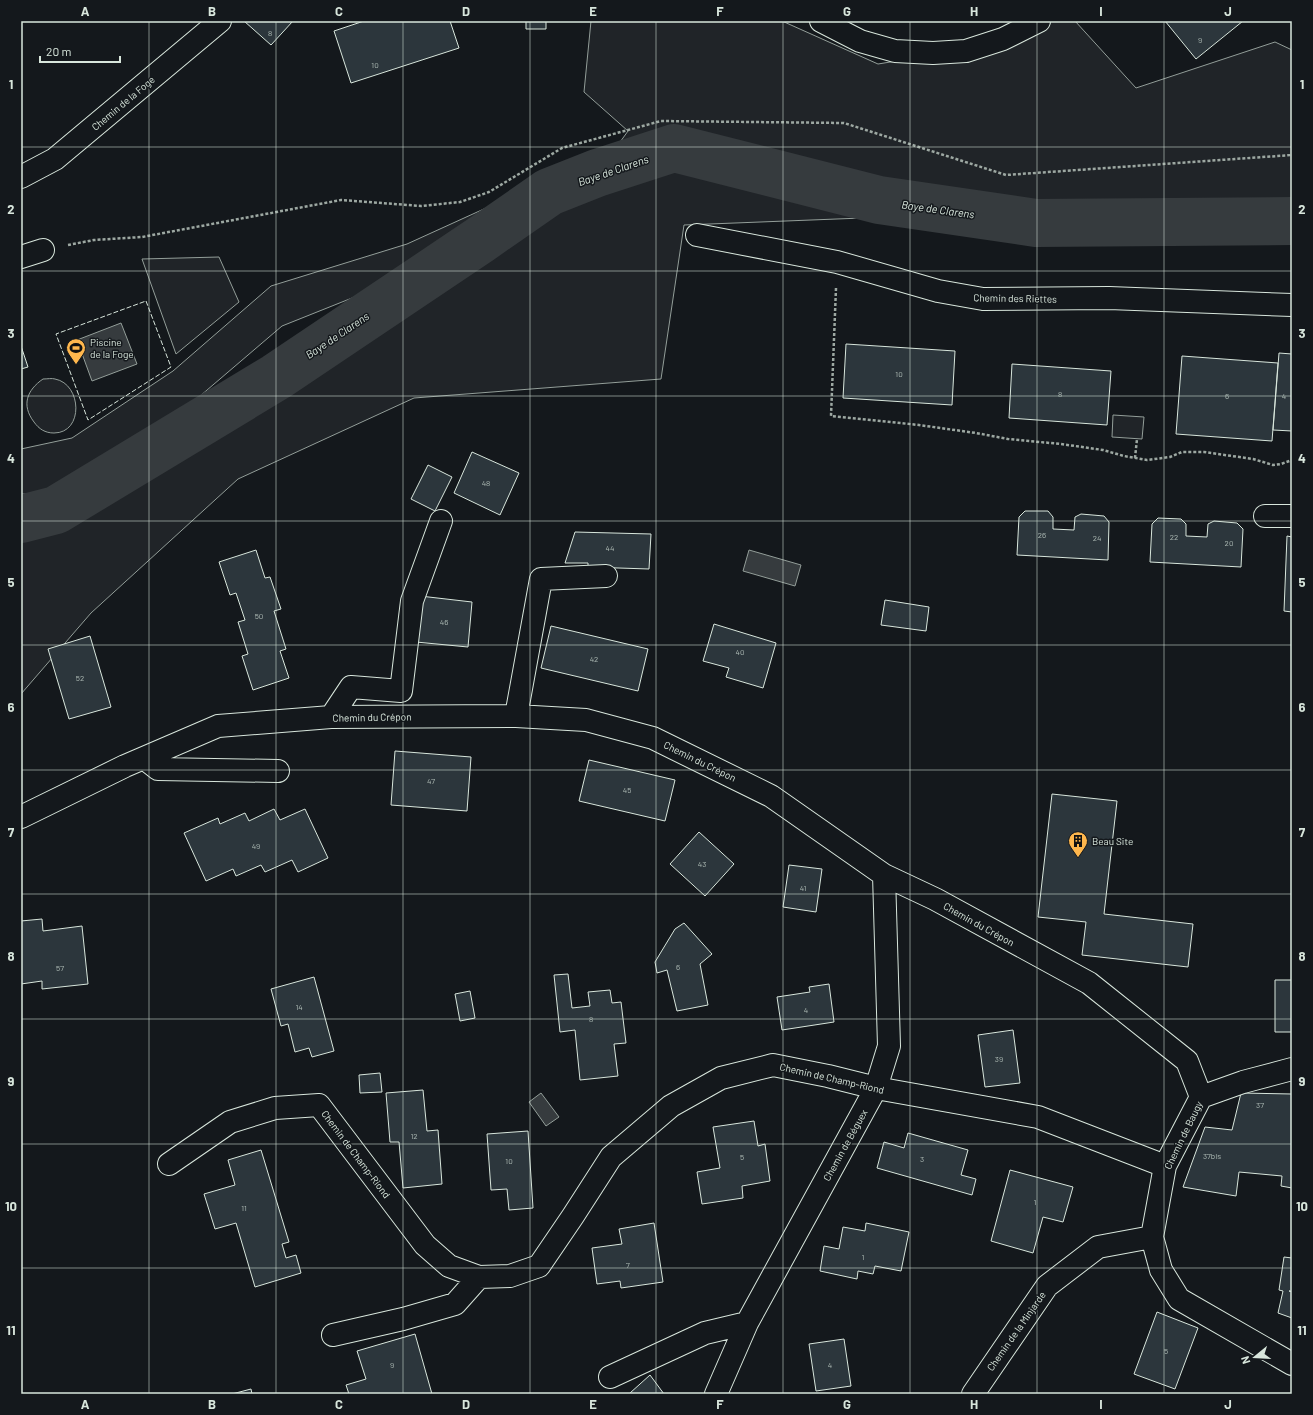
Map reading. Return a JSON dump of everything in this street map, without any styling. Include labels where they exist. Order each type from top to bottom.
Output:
[{"type":"street","name":"Chemin de la Foge","points":[[21,177],[56,159],[220,21]]},
{"type":"street","points":[[821,21],[860,41],[895,51],[933,52],[966,51],[1003,38],[1039,21]]},
{"type":"street","name":"Chemin des Riettes","points":[[697,235],[837,262],[938,292],[982,299],[1109,298],[1292,305]]},
{"type":"street","points":[[21,257],[43,250]]},
{"type":"street","points":[[1265,516],[1292,516]]},
{"type":"street","points":[[331,717],[351,687],[401,691],[412,601],[441,521]]},
{"type":"street","points":[[516,716],[541,579],[606,576]]},
{"type":"street","name":"Chemin du Crépon","points":[[21,816],[144,758],[218,726],[331,717],[516,716],[586,720],[653,738],[772,796],[884,875],[935,899],[1089,984],[1187,1061],[1201,1097]]},
{"type":"street","points":[[144,758],[158,769],[278,771]]},
{"type":"street","name":"Chemin de Béguex","points":[[716,1394],[747,1323],[876,1088],[889,1046],[884,875]]},
{"type":"street","name":"Chemin de Champ-Riond","points":[[169,1164],[230,1122],[275,1108],[320,1105],[425,1245],[449,1266],[479,1277],[510,1276],[539,1266],[611,1157],[671,1106],[721,1078],[773,1065],[828,1076],[876,1088],[1038,1117],[1165,1166]]},
{"type":"street","points":[[1201,1097],[1243,1082],[1292,1069]]},
{"type":"street","name":"Chemin de Baugy","points":[[1201,1097],[1165,1166],[1152,1237],[1161,1270],[1179,1299],[1292,1364]]},
{"type":"street","name":"Chemin de la Minjarde","points":[[973,1394],[1047,1286],[1098,1247],[1152,1237]]},
{"type":"street","points":[[334,1335],[403,1319],[455,1304],[479,1277]]},
{"type":"street","points":[[610,1378],[705,1333],[747,1323]]},
{"type":"path","points":[[43,250],[94,240],[142,237],[341,200],[421,206],[460,202],[489,192],[562,148],[661,121],[844,123],[1006,175],[1292,155]]},
{"type":"path","points":[[837,262],[831,416],[919,425],[1008,439],[1089,448],[1147,460],[1170,457],[1182,452],[1204,452],[1253,459],[1273,464],[1282,464],[1292,460]]},
{"type":"path","points":[[1135,458],[1137,439]]},
{"type":"shaded area","points":[[591,21],[782,21],[878,64],[1001,44],[1050,21],[1075,21],[1136,88],[1275,42],[1292,50],[1292,209],[1237,230],[1066,210],[684,225],[661,379],[414,398],[238,479],[91,613],[21,694],[21,527],[56,495],[21,494],[21,449],[72,438],[173,371],[271,286],[407,244],[508,198],[407,276],[282,326],[186,408],[232,393],[399,314],[582,195],[628,131],[584,92]]},
{"type":"shaded area","points":[[219,257],[239,302],[176,354],[142,259]]},
{"type":"shaded area","points":[[121,323],[137,364],[92,381],[77,340]]},
{"type":"shaded area","points":[[43,379],[54,379],[64,383],[74,398],[76,408],[75,417],[71,425],[64,431],[51,433],[42,430],[30,416],[27,404],[28,398],[33,388]]},
{"type":"shaded area","points":[[1113,415],[1144,417],[1142,439],[1112,437]]},
{"type":"shaded area","points":[[749,550],[801,565],[795,586],[743,571]]},
{"type":"shaded area","points":[[541,1093],[559,1117],[546,1126],[529,1102]]},
{"type":"building","points":[[244,21],[293,21],[271,45]]},
{"type":"building","points":[[364,21],[450,21],[459,48],[351,83],[334,31]]},
{"type":"building","points":[[526,21],[546,21],[546,29],[526,29]]},
{"type":"building","points":[[1165,21],[1243,21],[1196,59]]},
{"type":"building","points":[[846,344],[955,351],[952,405],[843,398]]},
{"type":"building","points":[[21,346],[28,367],[21,369]]},
{"type":"building","points":[[1279,353],[1292,354],[1292,431],[1273,430]]},
{"type":"building","points":[[1182,356],[1278,363],[1272,441],[1176,434]]},
{"type":"building","points":[[1012,364],[1111,371],[1107,425],[1009,418]]},
{"type":"building","points":[[472,452],[519,473],[500,515],[454,493]]},
{"type":"building","points":[[428,465],[452,477],[435,511],[411,499]]},
{"type":"building","points":[[1025,511],[1048,511],[1053,517],[1053,529],[1074,530],[1075,517],[1081,514],[1104,516],[1109,522],[1108,560],[1017,555],[1019,517]]},
{"type":"building","points":[[1158,518],[1181,519],[1186,524],[1186,536],[1207,537],[1208,524],[1214,521],[1237,523],[1243,529],[1241,567],[1150,562],[1152,524]]},
{"type":"building","points":[[575,532],[651,534],[649,569],[588,567],[588,563],[565,563]]},
{"type":"building","points":[[1287,536],[1292,537],[1292,612],[1284,611]]},
{"type":"building","points":[[256,550],[265,578],[270,577],[281,609],[274,611],[286,649],[280,651],[289,678],[253,690],[242,656],[248,654],[238,622],[245,620],[236,593],[230,595],[219,562]]},
{"type":"building","points":[[420,596],[472,602],[468,647],[416,642]]},
{"type":"building","points":[[885,600],[929,607],[926,631],[881,625]]},
{"type":"building","points":[[714,624],[776,643],[763,688],[726,677],[729,668],[703,661]]},
{"type":"building","points":[[551,626],[648,649],[638,691],[541,668]]},
{"type":"building","points":[[90,636],[111,707],[69,719],[48,649]]},
{"type":"building","points":[[395,751],[471,757],[467,811],[391,805]]},
{"type":"building","points":[[589,760],[675,780],[665,821],[579,801]]},
{"type":"building","name":"Beau Site","points":[[1052,794],[1117,801],[1104,914],[1193,924],[1188,967],[1082,955],[1086,922],[1038,917]]},
{"type":"building","points":[[274,809],[280,820],[305,809],[328,858],[298,872],[292,860],[265,872],[261,865],[236,876],[233,869],[206,881],[184,833],[218,818],[220,824],[245,813],[249,821]]},
{"type":"building","points":[[699,832],[734,864],[705,896],[670,864]]},
{"type":"building","points":[[789,865],[822,869],[816,912],[783,907]]},
{"type":"building","points":[[42,919],[43,931],[82,926],[88,984],[42,989],[42,981],[21,984],[21,921]]},
{"type":"building","points":[[684,923],[712,954],[700,964],[708,1005],[677,1011],[667,970],[657,973],[655,962],[675,929]]},
{"type":"building","points":[[568,974],[572,1008],[590,1006],[588,992],[610,990],[612,1003],[621,1002],[626,1043],[614,1044],[618,1076],[580,1080],[575,1030],[560,1032],[554,975]]},
{"type":"building","points":[[314,977],[334,1051],[312,1057],[309,1048],[295,1052],[288,1024],[281,1026],[271,989]]},
{"type":"building","points":[[1275,980],[1292,980],[1292,1032],[1275,1032]]},
{"type":"building","points":[[829,984],[834,1022],[782,1030],[777,997],[810,992],[809,987]]},
{"type":"building","points":[[470,991],[475,1018],[460,1021],[455,994]]},
{"type":"building","points":[[1013,1030],[1020,1083],[985,1087],[978,1035]]},
{"type":"building","points":[[380,1073],[382,1092],[360,1093],[359,1075]]},
{"type":"building","points":[[423,1090],[427,1131],[438,1130],[442,1184],[403,1188],[399,1142],[390,1142],[386,1093]]},
{"type":"building","points":[[1241,1093],[1292,1094],[1292,1188],[1281,1186],[1282,1176],[1239,1172],[1236,1196],[1183,1187],[1205,1127],[1232,1130]]},
{"type":"building","points":[[754,1121],[758,1146],[765,1144],[770,1181],[742,1186],[743,1198],[702,1204],[697,1172],[720,1168],[713,1127]]},
{"type":"building","points":[[528,1131],[533,1208],[509,1210],[507,1189],[491,1190],[487,1134]]},
{"type":"building","points":[[908,1133],[968,1150],[961,1175],[976,1179],[972,1195],[877,1168],[884,1142],[904,1148]]},
{"type":"building","points":[[261,1150],[289,1242],[282,1244],[286,1258],[296,1255],[301,1273],[255,1287],[236,1223],[215,1229],[204,1194],[235,1185],[228,1160]]},
{"type":"building","points":[[1010,1170],[1073,1187],[1063,1222],[1043,1217],[1033,1253],[991,1241]]},
{"type":"building","points":[[654,1223],[663,1282],[621,1288],[620,1281],[597,1284],[592,1248],[622,1244],[619,1229]]},
{"type":"building","points":[[866,1223],[909,1232],[901,1271],[875,1266],[873,1274],[858,1271],[857,1279],[820,1271],[824,1246],[839,1249],[843,1227],[865,1231]]},
{"type":"building","points":[[1284,1257],[1292,1258],[1292,1291],[1289,1291],[1292,1292],[1292,1318],[1278,1313],[1283,1291],[1279,1290]]},
{"type":"building","points":[[1157,1312],[1198,1328],[1175,1389],[1134,1374]]},
{"type":"building","points":[[415,1334],[432,1394],[349,1394],[346,1385],[366,1379],[357,1351]]},
{"type":"building","points":[[844,1339],[851,1386],[816,1391],[809,1344]]},
{"type":"building","points":[[650,1375],[664,1394],[629,1394],[630,1393]]},
{"type":"building","points":[[251,1389],[252,1394],[232,1394]]},
{"type":"waterway","name":"Baye de Clarens","points":[[21,519],[56,510],[276,377],[549,192],[597,173],[674,148],[879,200],[1036,223],[1292,221]]},
{"type":"fence","points":[[146,301],[171,367],[88,420],[56,334],[146,301]]},
{"type":"place","name":"Piscine de la Foge","points":[[76,365]]},
{"type":"place","name":"Beau Site","points":[[1078,858]]}]
